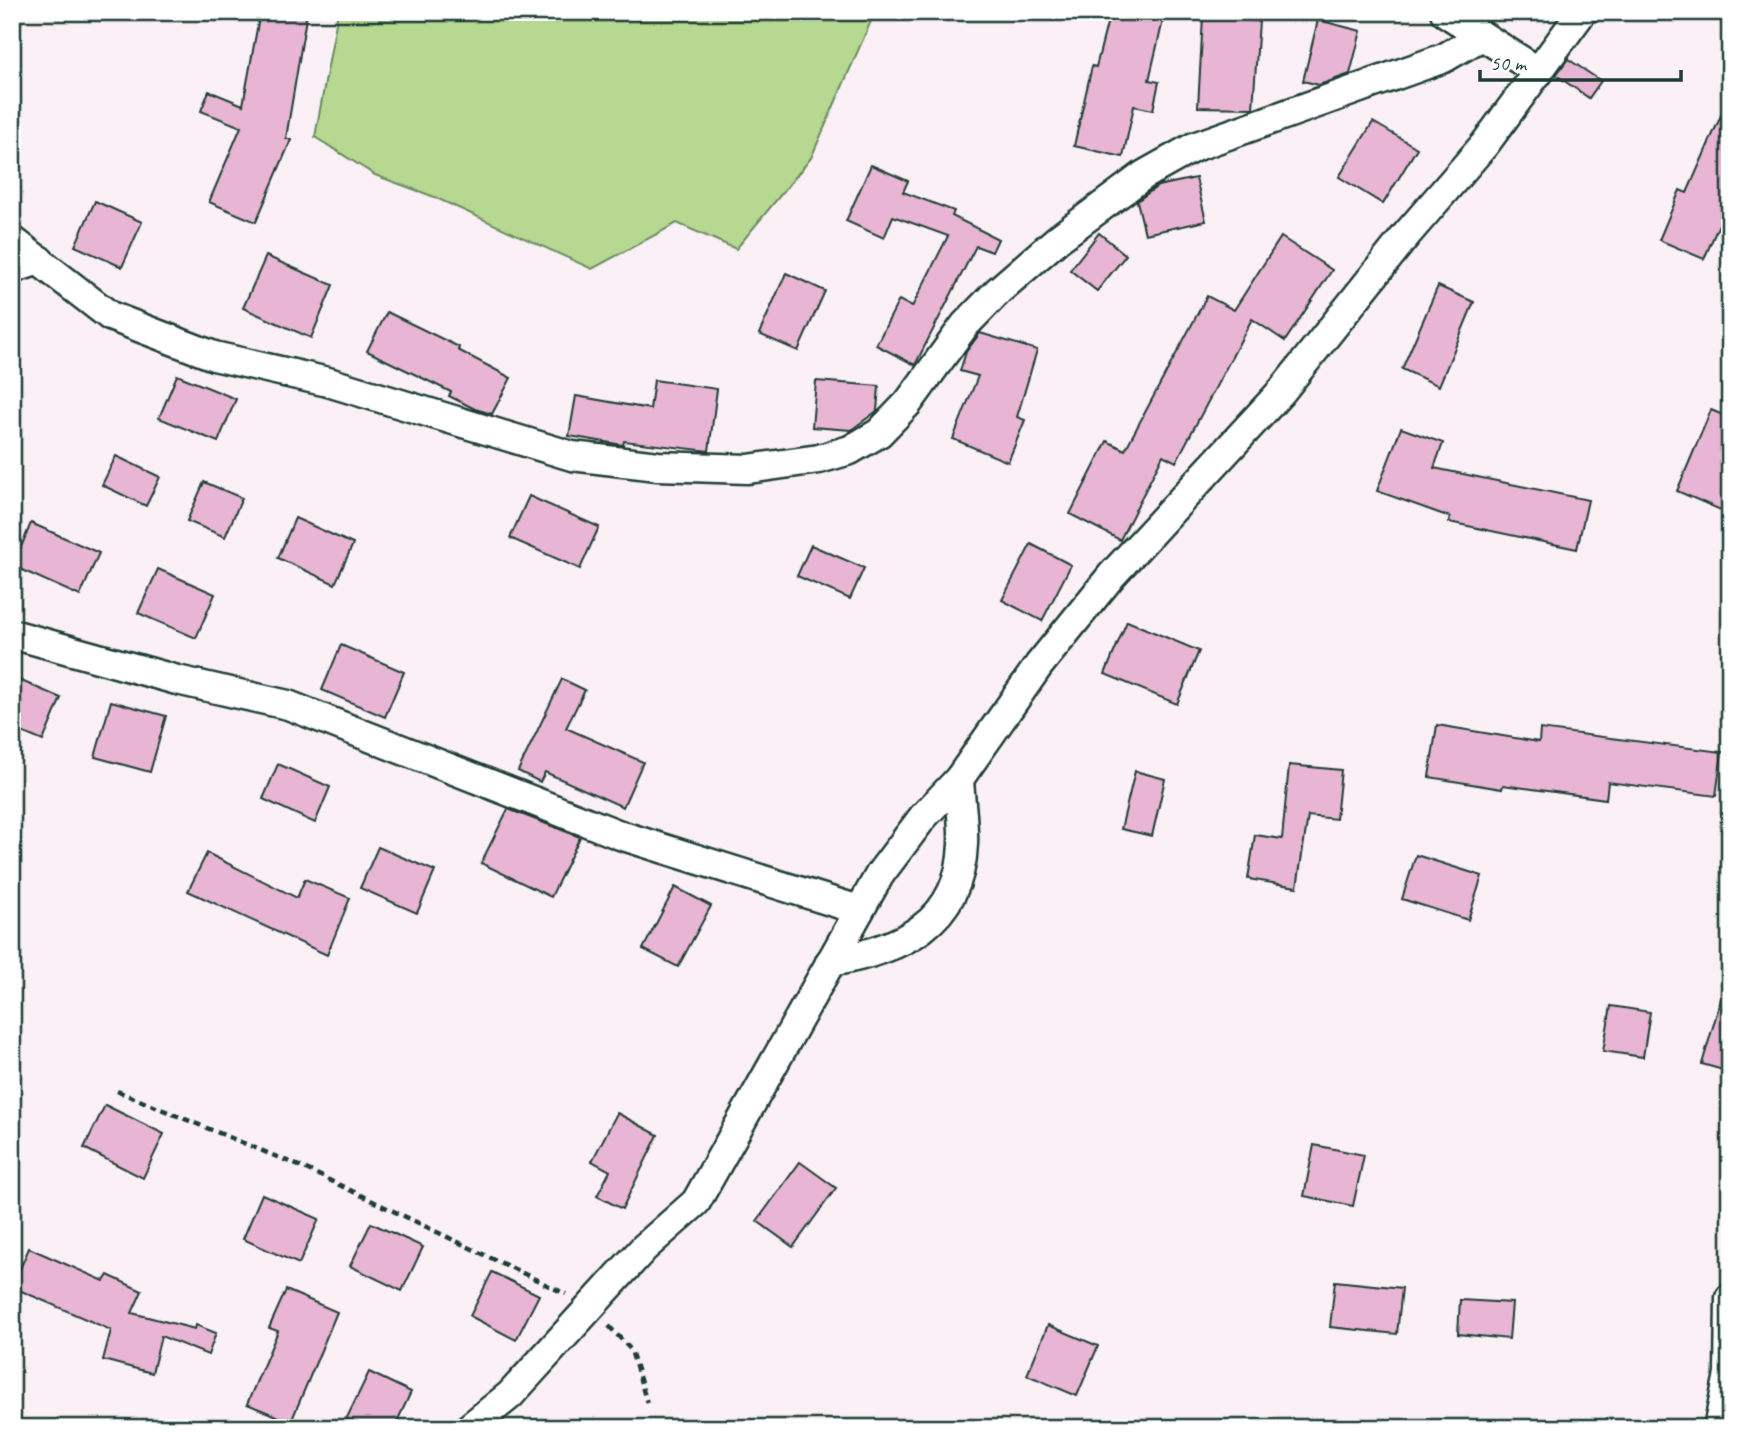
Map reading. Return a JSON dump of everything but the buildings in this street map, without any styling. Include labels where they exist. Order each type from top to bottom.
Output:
[{"type":"street","points":[[1445,12],[1539,72]]},
{"type":"street","points":[[469,1428],[510,1395],[644,1248],[696,1202],[880,874],[923,817],[959,779],[1039,665],[1104,585],[1280,392],[1407,234],[1485,144],[1582,12]]},
{"type":"street","points":[[12,240],[110,316],[146,332],[214,356],[328,382],[572,456],[658,466],[748,469],[820,460],[850,450],[879,433],[908,403],[965,325],[998,291],[1058,239],[1144,175],[1194,147],[1444,58],[1482,36]]},
{"type":"street","points":[[12,269],[39,260]]},
{"type":"street","points":[[12,634],[177,680],[288,705],[620,835],[859,910]]},
{"type":"street","points":[[830,962],[870,955],[894,946],[942,912],[955,887],[963,845],[959,779]]},
{"type":"street","points":[[1718,1428],[1729,1374],[1730,1298]]},
{"type":"path","points":[[117,1091],[304,1168],[591,1306],[631,1350],[647,1403]]},
{"type":"green space","points":[[338,12],[875,12],[811,158],[736,249],[677,223],[592,269],[432,196],[375,175],[315,137]]}]
